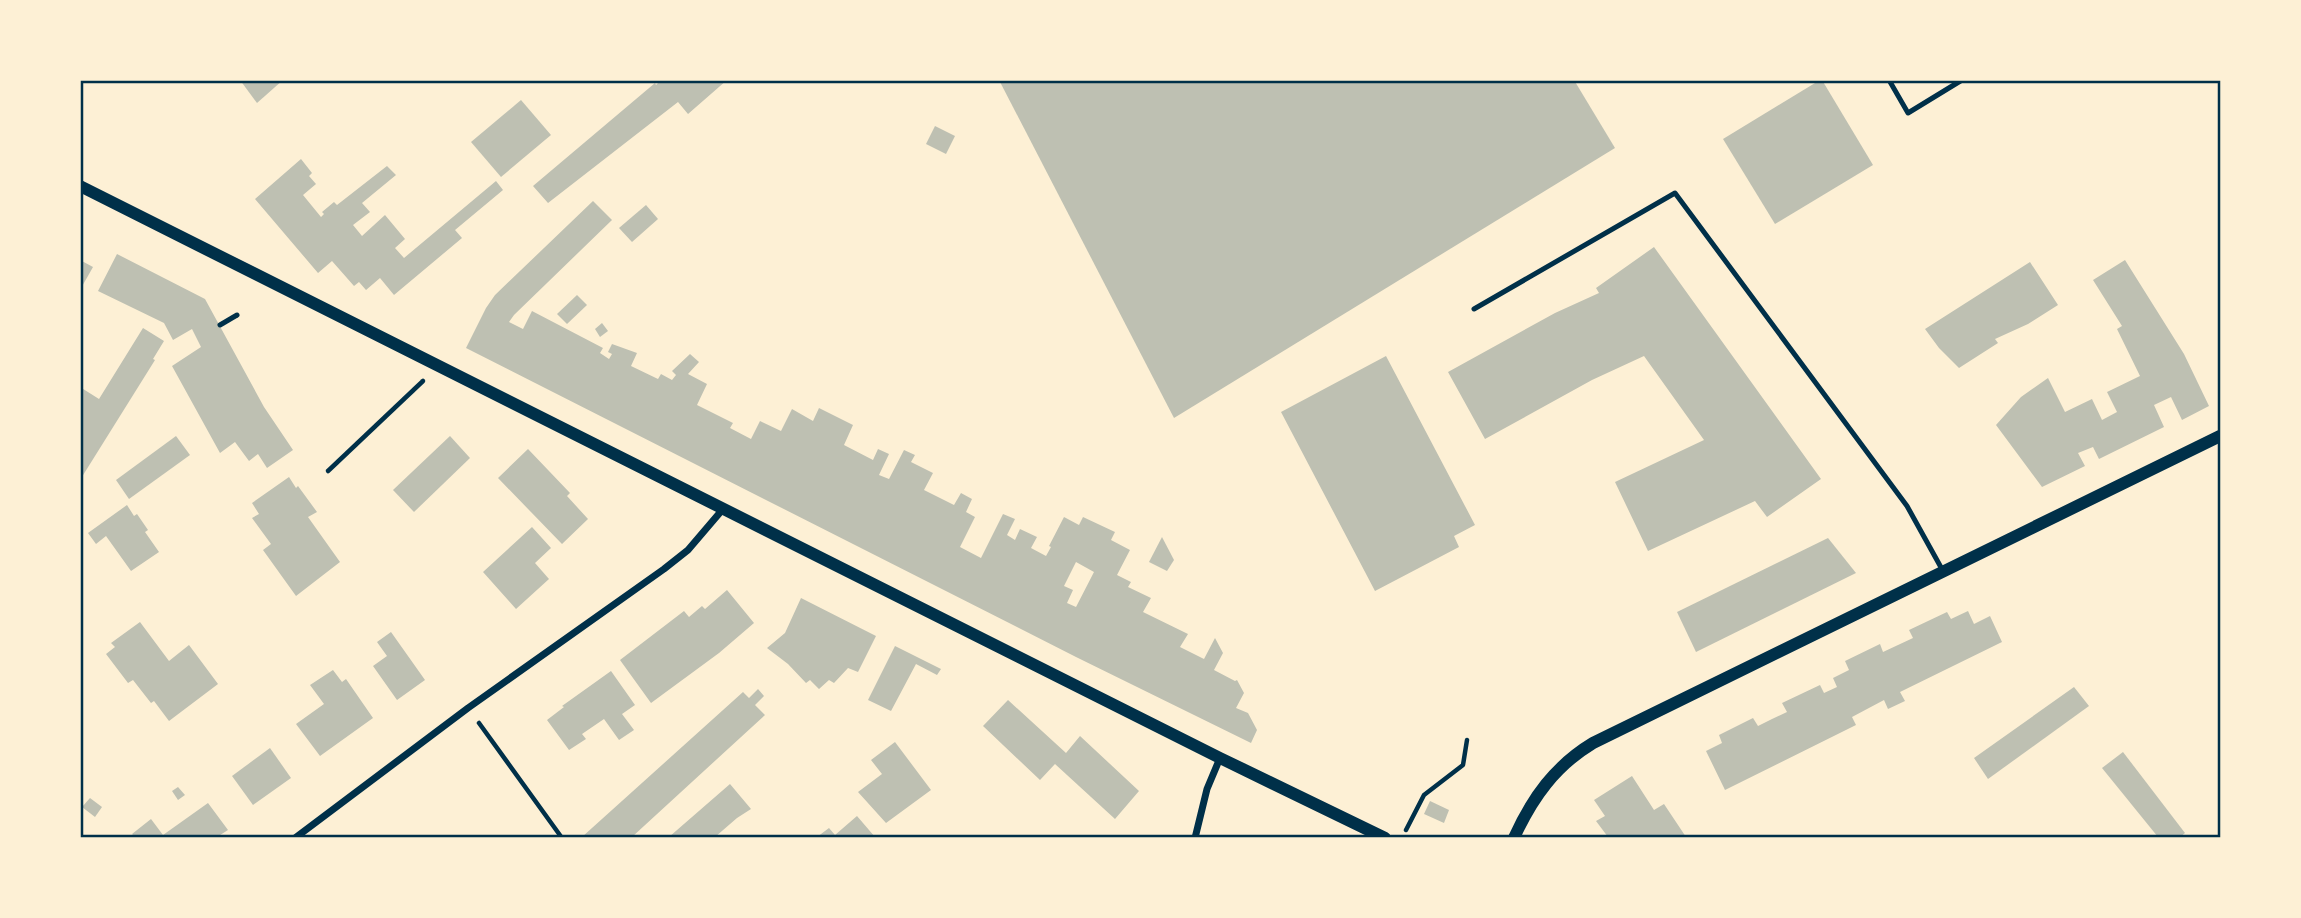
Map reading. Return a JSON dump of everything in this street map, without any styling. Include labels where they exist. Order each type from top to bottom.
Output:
[{"type":"street","points":[[80,186],[1220,758],[1385,838]]},
{"type":"street","points":[[1514,838],[1539,792],[1566,761],[1578,752],[2221,436]]},
{"type":"street","points":[[295,838],[468,708],[688,550],[723,509]]},
{"type":"street","points":[[1195,838],[1207,789],[1220,758]]},
{"type":"lane","points":[[1889,80],[1908,113],[1962,80]]},
{"type":"lane","points":[[1474,309],[1675,193],[1907,506],[1943,572]]},
{"type":"lane","points":[[220,326],[237,315]]},
{"type":"path","points":[[328,471],[439,366]]},
{"type":"path","points":[[468,708],[562,838]]},
{"type":"path","points":[[1402,838],[1424,795],[1463,765],[1467,740]]},
{"type":"building","points":[[240,80],[283,80],[257,103]]},
{"type":"building","points":[[661,80],[727,80],[688,114],[678,102],[548,203],[533,186]]},
{"type":"building","points":[[999,80],[1574,80],[1615,148],[1174,418]]},
{"type":"building","points":[[1820,80],[1873,165],[1775,224],[1723,139]]},
{"type":"building","points":[[521,100],[551,135],[501,177],[471,142]]},
{"type":"building","points":[[935,126],[955,136],[946,154],[926,144]]},
{"type":"building","points":[[301,159],[312,173],[309,176],[316,184],[303,195],[321,217],[324,214],[322,212],[334,202],[337,205],[387,166],[396,175],[362,203],[370,212],[353,225],[362,236],[385,215],[405,239],[395,248],[404,258],[496,181],[503,190],[455,230],[462,238],[394,295],[380,278],[366,290],[359,282],[354,286],[332,261],[318,273],[255,199]]},
{"type":"building","points":[[593,201],[612,220],[509,322],[523,329],[532,311],[603,348],[600,353],[609,359],[612,354],[608,352],[612,344],[637,353],[631,366],[658,379],[661,374],[672,380],[676,375],[672,371],[690,354],[699,362],[688,374],[707,384],[697,405],[733,423],[730,428],[751,439],[760,421],[781,431],[792,409],[813,421],[819,408],[853,425],[844,445],[873,460],[878,449],[889,454],[879,475],[889,479],[904,450],[915,455],[911,462],[933,473],[924,490],[954,505],[961,493],[972,499],[966,512],[975,517],[960,547],[981,558],[1003,514],[1015,519],[1007,535],[1015,540],[1020,529],[1037,537],[1031,548],[1046,556],[1064,517],[1079,525],[1083,517],[1115,532],[1111,540],[1130,550],[1117,575],[1131,582],[1128,587],[1151,598],[1143,612],[1188,634],[1180,647],[1204,659],[1215,638],[1223,653],[1214,670],[1237,680],[1244,693],[1236,708],[1248,713],[1257,730],[1251,743],[466,348],[495,295]],"holes":[[[1076,562],[1094,572],[1076,607],[1067,603],[1073,590],[1064,586]]]},
{"type":"building","points":[[646,205],[658,219],[632,242],[619,228]]},
{"type":"building","points":[[1654,247],[1821,479],[1767,517],[1755,501],[1648,551],[1615,482],[1704,440],[1644,356],[1592,380],[1485,439],[1448,372],[1555,313],[1599,293],[1596,288]]},
{"type":"building","points":[[117,254],[205,299],[264,407],[293,450],[267,468],[258,454],[249,461],[235,442],[220,453],[172,366],[201,347],[192,329],[173,340],[164,323],[98,291]]},
{"type":"building","points":[[80,260],[93,267],[80,290]]},
{"type":"building","points":[[2125,260],[2184,354],[2209,406],[2182,420],[2171,397],[2154,405],[2164,427],[2099,459],[2093,447],[2078,453],[2085,466],[2042,487],[1996,425],[2021,397],[2048,378],[2065,412],[2092,399],[2102,420],[2117,412],[2107,392],[2140,376],[2117,329],[2122,326],[2093,280]]},
{"type":"building","points":[[2030,262],[2058,305],[2028,324],[1995,339],[1998,343],[1959,368],[1925,329]]},
{"type":"building","points":[[577,295],[587,305],[567,324],[557,314]]},
{"type":"building","points":[[602,323],[608,331],[600,337],[595,329]]},
{"type":"building","points":[[143,328],[164,341],[153,359],[155,360],[80,480],[80,387],[99,399]]},
{"type":"building","points":[[1386,356],[1475,525],[1454,536],[1459,547],[1375,591],[1281,412]]},
{"type":"building","points":[[176,436],[190,455],[129,499],[116,480]]},
{"type":"building","points":[[450,436],[470,458],[414,512],[393,490]]},
{"type":"building","points":[[528,449],[570,493],[567,496],[588,519],[562,544],[498,478]]},
{"type":"building","points":[[289,477],[317,512],[308,517],[340,562],[296,596],[263,550],[271,544],[252,518],[259,514],[252,503]]},
{"type":"building","points":[[127,505],[148,530],[145,532],[159,552],[131,571],[106,536],[96,544],[88,533]]},
{"type":"building","points":[[532,527],[551,548],[535,563],[549,579],[516,609],[483,572]]},
{"type":"building","points":[[1162,537],[1174,560],[1167,571],[1149,562]]},
{"type":"building","points":[[1828,538],[1856,573],[1696,652],[1677,612]]},
{"type":"building","points":[[727,590],[754,623],[719,653],[651,703],[620,660],[684,611],[689,617],[702,606],[705,609]]},
{"type":"building","points":[[801,598],[876,636],[858,672],[848,668],[834,683],[829,680],[819,689],[810,680],[806,683],[788,664],[767,648],[785,633]]},
{"type":"building","points":[[1968,611],[1974,624],[1990,616],[2002,642],[1900,692],[1905,701],[1888,709],[1884,700],[1852,717],[1856,725],[1725,790],[1706,751],[1722,743],[1719,735],[1753,718],[1758,726],[1787,712],[1782,703],[1820,685],[1824,693],[1837,687],[1833,678],[1849,670],[1845,661],[1880,644],[1883,652],[1913,638],[1909,630],[1947,612],[1951,619]]},
{"type":"building","points":[[140,622],[169,661],[189,645],[218,684],[169,721],[133,680],[128,683],[106,654],[115,647],[111,643]]},
{"type":"building","points":[[391,632],[425,680],[397,700],[373,666],[387,656],[377,642]]},
{"type":"building","points":[[895,646],[941,669],[937,675],[916,664],[891,711],[868,700]]},
{"type":"building","points":[[333,670],[342,682],[346,679],[373,718],[320,756],[296,724],[324,704],[310,685]]},
{"type":"building","points":[[611,671],[635,705],[622,714],[634,730],[619,740],[604,719],[582,734],[586,739],[569,750],[547,720]]},
{"type":"building","points":[[2074,687],[2089,706],[1988,779],[1974,758]]},
{"type":"building","points":[[758,689],[764,696],[755,705],[765,715],[632,837],[582,837],[743,692],[749,698]]},
{"type":"building","points":[[1008,700],[1066,753],[1080,736],[1139,791],[1115,819],[1055,764],[1040,780],[983,726]]},
{"type":"building","points":[[895,742],[931,790],[886,823],[858,792],[882,774],[871,760]]},
{"type":"building","points":[[270,748],[291,778],[253,805],[232,776]]},
{"type":"building","points":[[2123,752],[2185,833],[2180,837],[2158,837],[2102,768]]},
{"type":"building","points":[[1632,776],[1654,810],[1664,804],[1686,837],[1608,837],[1596,821],[1605,816],[1594,800]]},
{"type":"building","points":[[730,784],[751,809],[715,837],[669,837]]},
{"type":"building","points":[[178,787],[185,795],[178,800],[172,791]]},
{"type":"building","points":[[90,798],[102,807],[95,817],[82,807]]},
{"type":"building","points":[[1430,801],[1449,810],[1444,823],[1424,814]]},
{"type":"building","points":[[208,803],[228,830],[217,837],[135,837],[132,834],[151,819],[163,835]]},
{"type":"building","points":[[857,816],[875,837],[817,837],[829,828],[835,835]]}]
